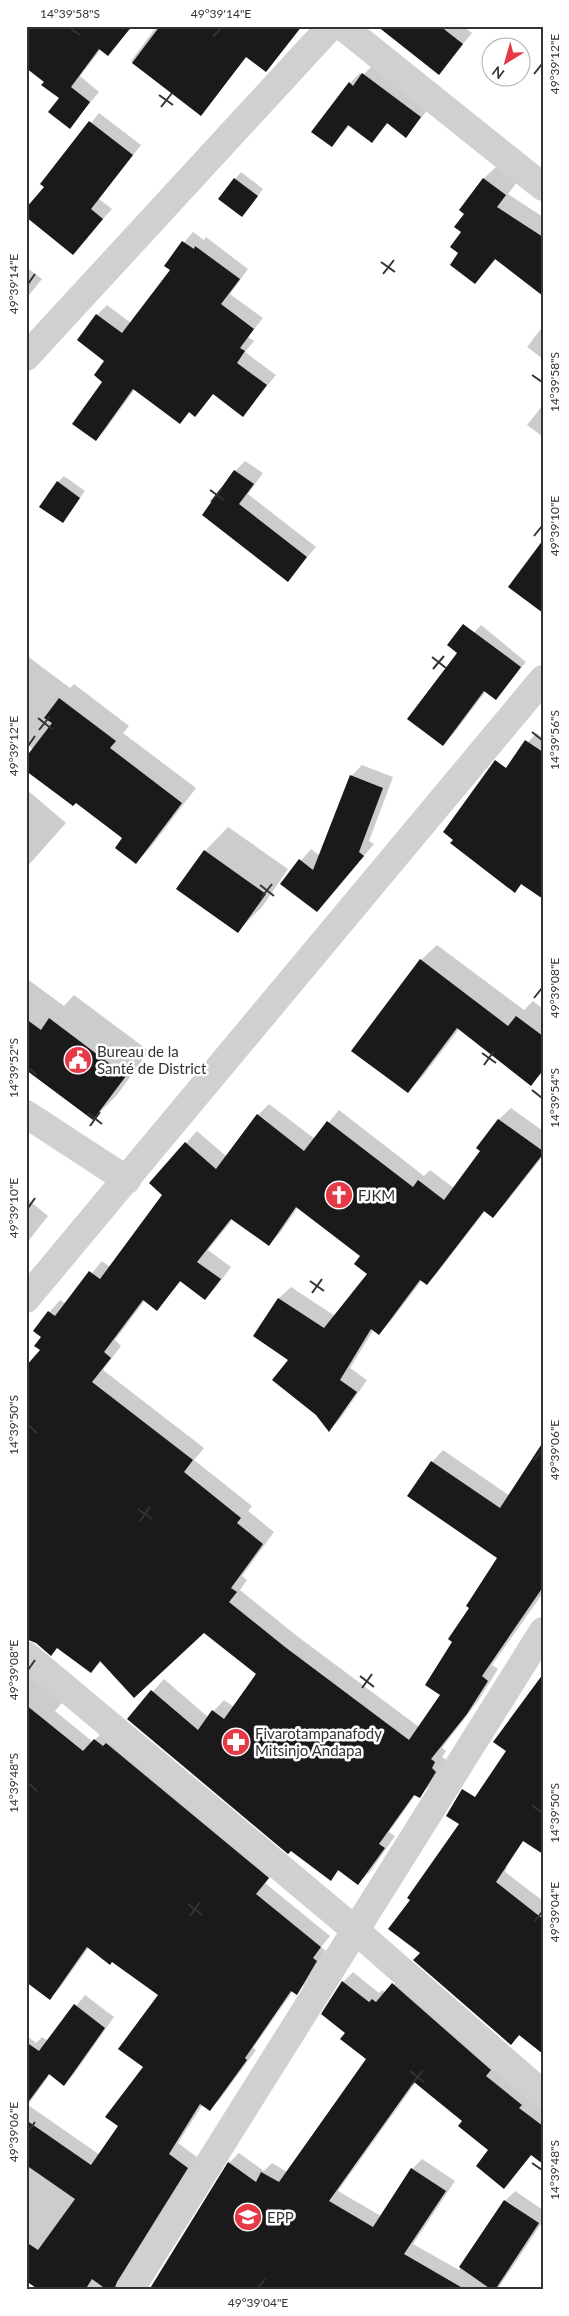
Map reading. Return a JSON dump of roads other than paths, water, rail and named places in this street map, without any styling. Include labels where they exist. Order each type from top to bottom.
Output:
[{"type":"street","points":[[26,357],[330,26]]},
{"type":"street","points":[[342,26],[543,188]]},
{"type":"street","points":[[26,1299],[543,679]]},
{"type":"street","points":[[26,1114],[127,1180]]},
{"type":"street","points":[[130,2290],[543,1631]]},
{"type":"street","points":[[26,1655],[355,1930],[543,2094]]},
{"type":"place","name":"Bureau de la Santé de District","points":[[78,1060]]},
{"type":"place","name":"FJKM","points":[[339,1195]]},
{"type":"place","name":"Fivarotampanafody Mitsinjo Andapa","points":[[236,1742]]},
{"type":"place","name":"EPP","points":[[248,2217]]}]
